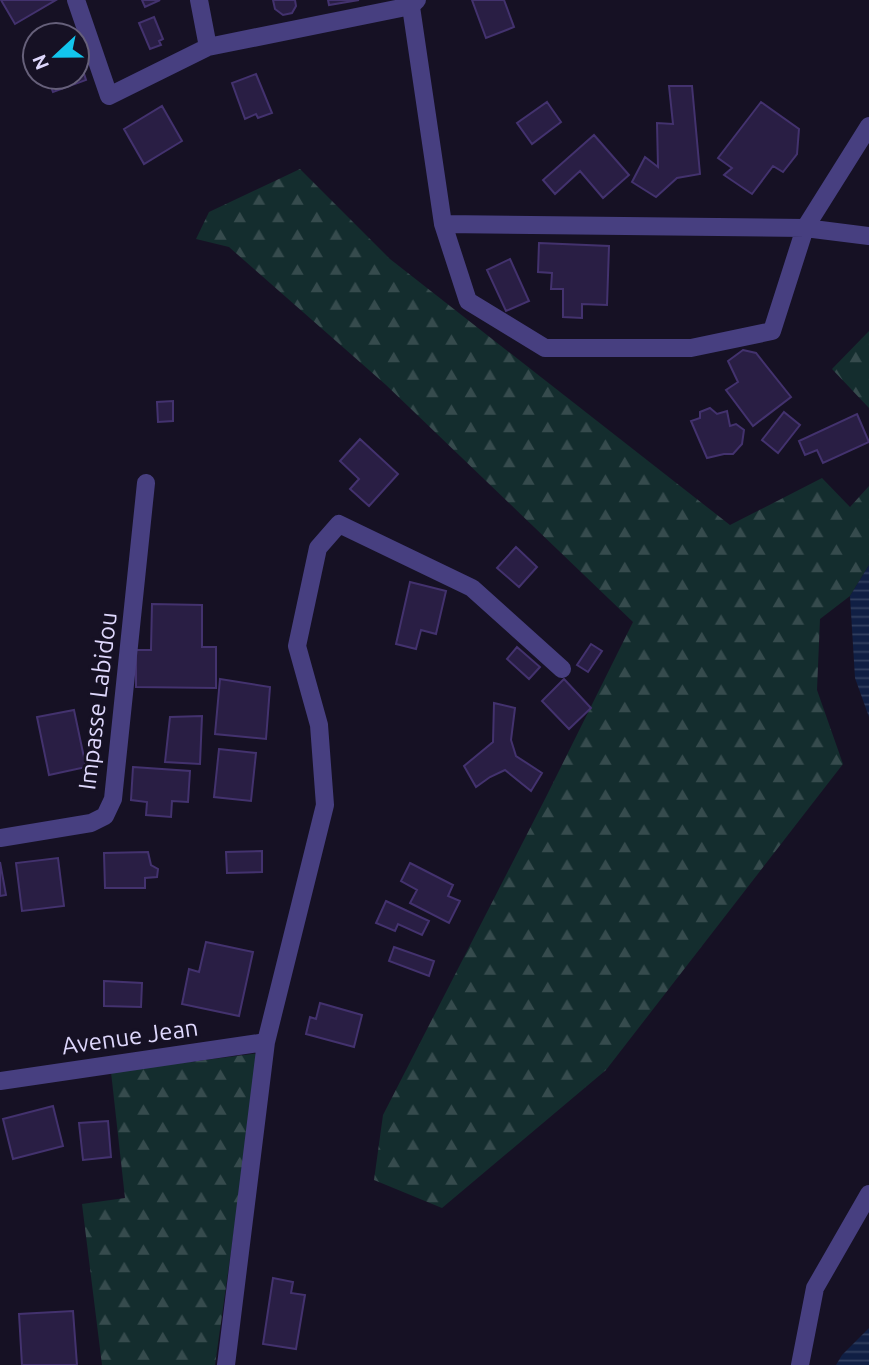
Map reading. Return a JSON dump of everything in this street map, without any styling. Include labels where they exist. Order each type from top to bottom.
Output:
[{"type":"street","points":[[76,0],[109,96],[208,47],[413,2],[443,224],[468,301],[545,348],[691,348],[772,331],[805,228],[869,125]]},
{"type":"street","points":[[199,0],[208,47]]},
{"type":"street","points":[[443,224],[805,228],[869,236]]},
{"type":"street","name":"Impasse Labidou","points":[[0,838],[91,823],[105,816],[113,799],[146,484]]},
{"type":"street","points":[[226,1365],[266,1042],[325,805],[319,725],[297,646],[318,548],[339,524],[472,587],[562,669]]},
{"type":"street","name":"Avenue Jean","points":[[0,1081],[266,1042]]},
{"type":"street","points":[[800,1365],[815,1288],[869,1194]]},
{"type":"green space","points":[[300,169],[390,259],[730,525],[822,478],[850,507],[869,486],[869,565],[850,596],[820,619],[817,690],[843,764],[606,1070],[442,1208],[374,1180],[383,1115],[633,622],[386,385],[229,247],[196,239],[209,212]]},
{"type":"green space","points":[[869,331],[869,408],[832,369]]},
{"type":"green space","points":[[259,1053],[215,1365],[102,1365],[82,1204],[125,1198],[111,1072]]},
{"type":"water","points":[[869,565],[869,717],[855,678],[850,596]]},
{"type":"water","points":[[869,1328],[869,1365],[836,1365],[842,1355]]},
{"type":"building","points":[[1,0],[56,0],[15,24]]},
{"type":"building","points":[[142,0],[160,0],[145,7]]},
{"type":"building","points":[[273,0],[295,0],[296,6],[292,13],[283,15],[275,9]]},
{"type":"building","points":[[328,0],[359,0],[329,5]]},
{"type":"building","points":[[472,0],[504,0],[514,27],[486,38]]},
{"type":"building","points":[[154,17],[163,39],[159,41],[161,45],[150,49],[139,23]]},
{"type":"building","points":[[256,74],[272,113],[258,118],[256,114],[245,119],[232,83]]},
{"type":"building","points":[[669,86],[692,86],[700,174],[677,178],[656,197],[632,182],[645,157],[658,167],[657,123],[673,124]]},
{"type":"building","points":[[547,102],[561,122],[532,144],[517,123]]},
{"type":"building","points":[[761,102],[799,129],[797,154],[783,172],[773,166],[752,194],[724,175],[732,168],[718,158]]},
{"type":"building","points":[[162,106],[182,141],[144,164],[124,129]]},
{"type":"building","points":[[594,135],[629,175],[603,198],[580,171],[555,194],[543,180]]},
{"type":"building","points":[[539,243],[609,246],[607,305],[582,304],[582,318],[563,317],[563,289],[551,289],[552,273],[538,272]]},
{"type":"building","points":[[510,259],[529,301],[506,311],[487,270]]},
{"type":"building","points":[[743,350],[756,353],[791,397],[753,426],[726,390],[738,382],[728,361]]},
{"type":"building","points":[[173,401],[173,421],[158,422],[157,402]]},
{"type":"building","points":[[710,408],[717,414],[727,411],[730,426],[736,424],[744,430],[742,444],[733,454],[707,458],[691,421],[700,418],[700,412]]},
{"type":"building","points":[[784,412],[800,425],[778,453],[762,440]]},
{"type":"building","points":[[857,414],[869,442],[823,463],[817,450],[805,455],[799,441]]},
{"type":"building","points":[[360,439],[398,474],[369,506],[350,489],[359,479],[340,461]]},
{"type":"building","points":[[516,547],[537,567],[519,587],[497,568]]},
{"type":"building","points":[[410,582],[446,591],[436,634],[421,630],[416,649],[396,644]]},
{"type":"building","points":[[152,604],[202,605],[202,647],[216,647],[216,688],[136,687],[136,650],[151,650]]},
{"type":"building","points":[[591,644],[602,651],[588,672],[577,665]]},
{"type":"building","points":[[517,647],[540,667],[529,679],[507,659]]},
{"type":"building","points":[[220,679],[270,687],[266,739],[215,734]]},
{"type":"building","points":[[564,679],[591,708],[569,729],[542,701]]},
{"type":"building","points":[[494,703],[515,708],[511,740],[516,756],[542,773],[531,791],[505,770],[476,787],[464,766],[493,742]]},
{"type":"building","points":[[74,710],[86,767],[49,775],[37,717]]},
{"type":"building","points":[[202,716],[200,764],[165,762],[170,717]]},
{"type":"building","points":[[219,749],[256,753],[251,801],[214,797]]},
{"type":"building","points":[[133,767],[190,771],[188,802],[172,801],[171,817],[146,815],[147,802],[131,800]]},
{"type":"building","points":[[262,851],[262,872],[227,873],[226,852]]},
{"type":"building","points":[[148,852],[151,865],[158,869],[157,877],[145,878],[145,888],[105,888],[104,853]]},
{"type":"building","points":[[58,858],[64,906],[22,911],[16,863]]},
{"type":"building","points":[[0,862],[6,895],[0,896]]},
{"type":"building","points":[[410,863],[453,885],[448,896],[460,901],[449,923],[410,903],[417,890],[401,881]]},
{"type":"building","points":[[386,901],[429,921],[422,935],[398,924],[395,931],[376,923]]},
{"type":"building","points":[[206,942],[253,952],[239,1016],[182,1004],[189,969],[199,972]]},
{"type":"building","points":[[394,947],[434,961],[429,976],[389,961]]},
{"type":"building","points":[[104,981],[142,983],[141,1007],[104,1006]]},
{"type":"building","points":[[320,1003],[362,1015],[354,1047],[306,1034],[310,1017],[316,1019]]},
{"type":"building","points":[[53,1106],[63,1146],[13,1159],[3,1119]]},
{"type":"building","points":[[108,1121],[111,1157],[83,1160],[79,1123]]},
{"type":"building","points":[[273,1278],[293,1282],[291,1293],[305,1295],[296,1349],[263,1344]]},
{"type":"building","points":[[73,1311],[77,1365],[22,1365],[19,1314]]}]
